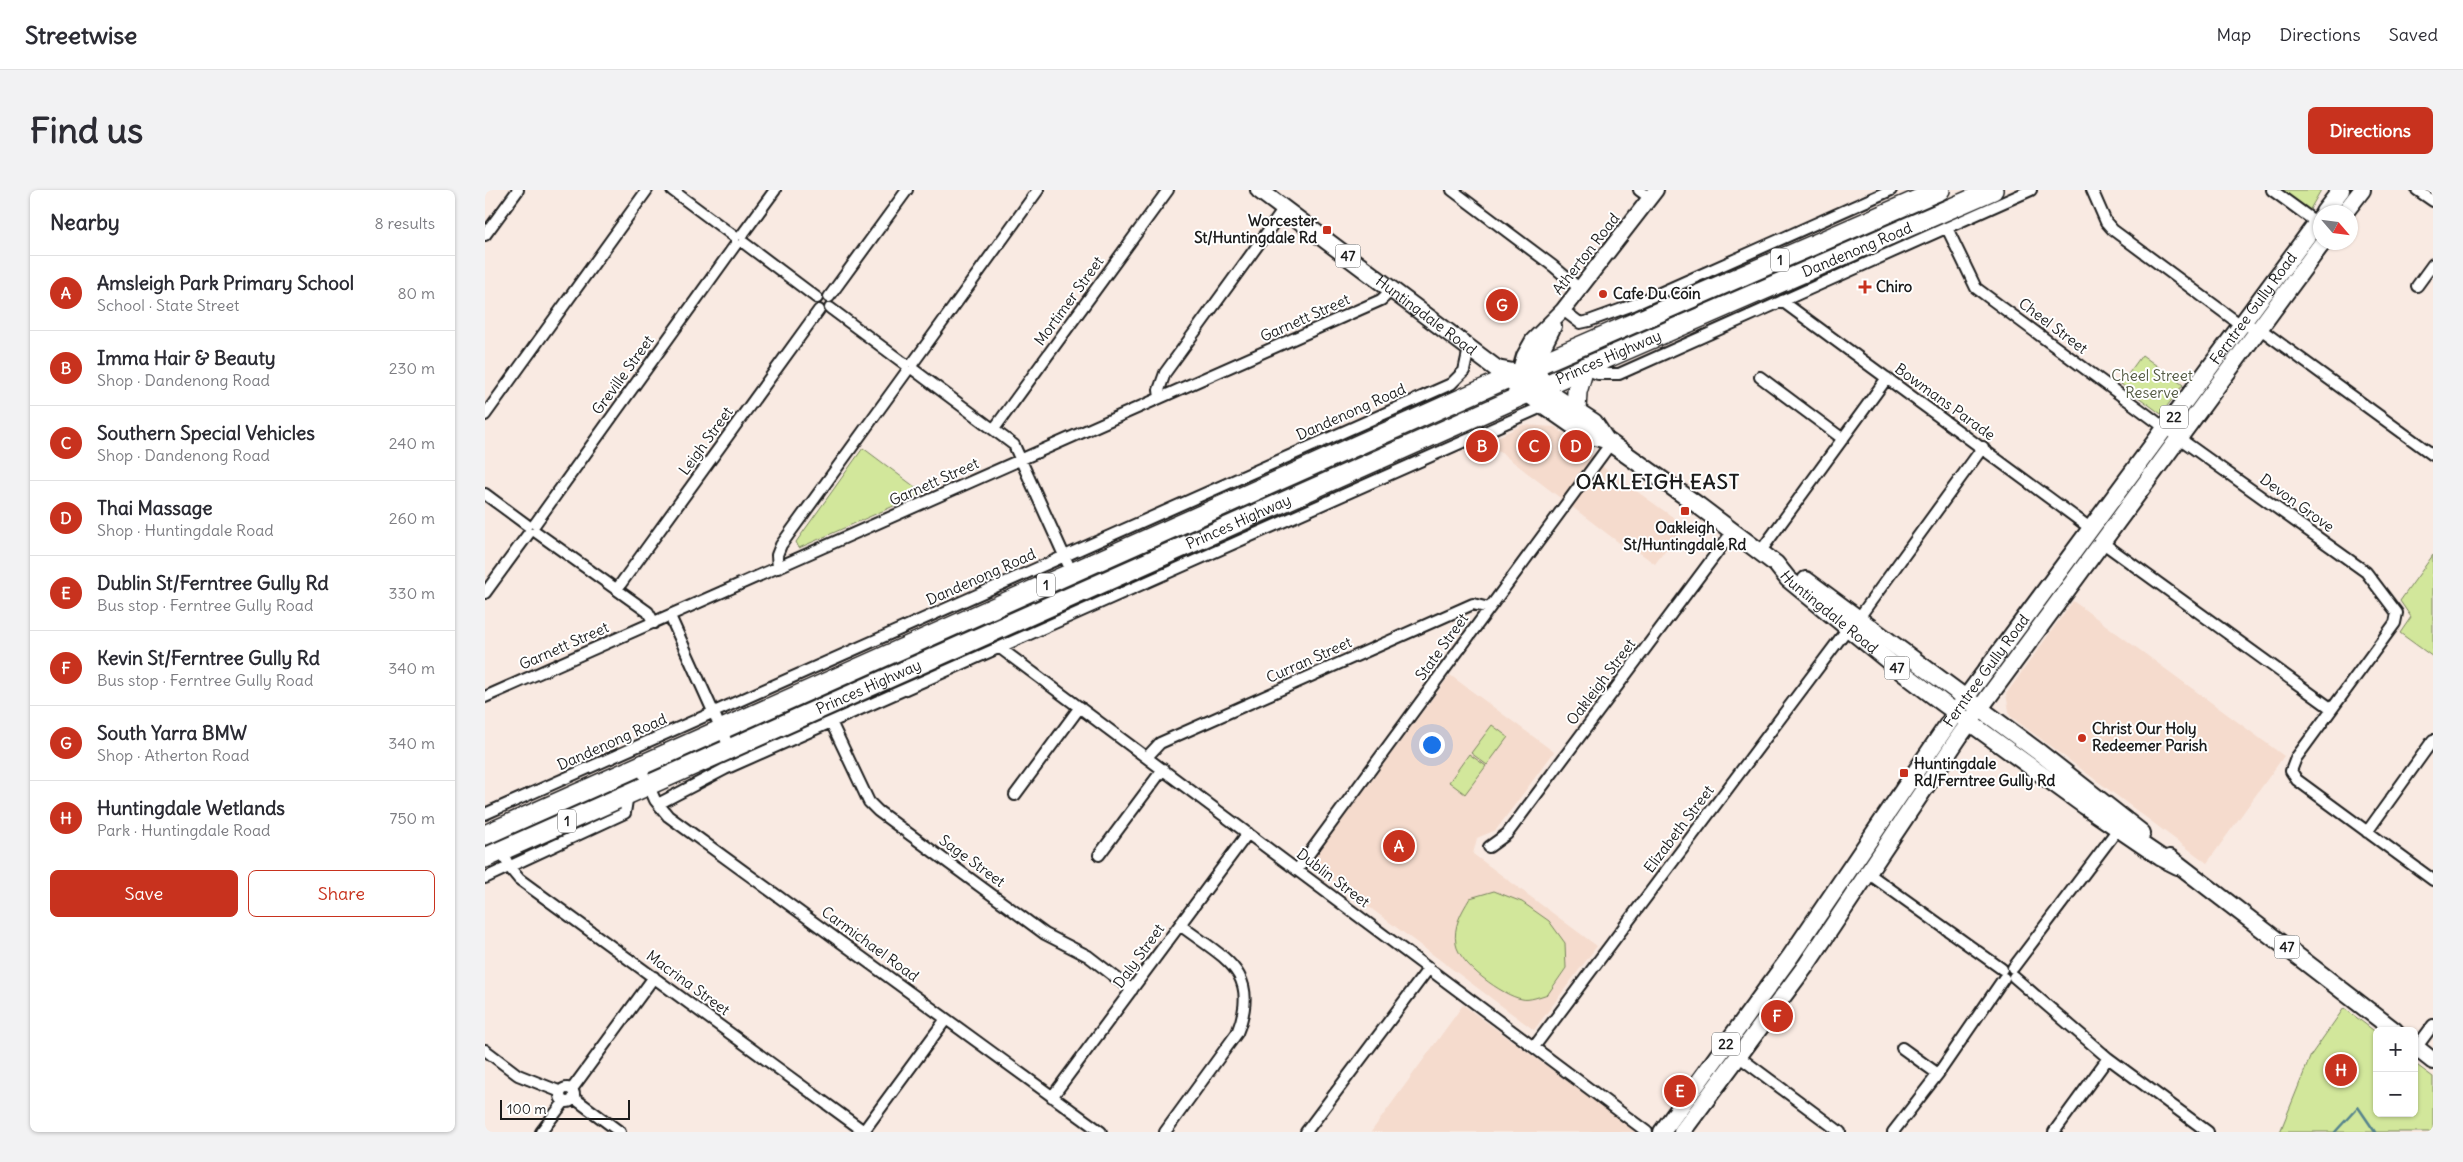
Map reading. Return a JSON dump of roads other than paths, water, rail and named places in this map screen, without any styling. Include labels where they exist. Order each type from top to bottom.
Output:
[{"type":"highway","name":"Princes Highway","points":[[485,835],[640,766],[716,722],[1068,565],[1437,409],[1507,374],[1537,365],[1940,190]]},
{"type":"highway","name":"Princes Highway","points":[[493,854],[729,749],[1157,568],[1453,428],[1538,396],[1584,368],[1993,190]]},
{"type":"highway","points":[[1576,410],[1577,392],[1584,368]]},
{"type":"main road","name":"Huntingdale Road","points":[[1259,190],[1469,348],[1538,396],[1585,434],[1609,442],[1776,564],[1794,571],[1853,624],[2121,824],[2160,857],[2178,866],[2390,1027]]},
{"type":"main road","name":"Ferntree Gully Road","points":[[2330,205],[2341,190]]},
{"type":"main road","points":[[2350,205],[2362,190]]},
{"type":"main road","name":"Ferntree Gully Road","points":[[1682,1132],[1807,964],[1976,715],[2103,543],[2241,325],[2313,227]]},
{"type":"main road","name":"Ferntree Gully Road","points":[[1662,1132],[1790,956],[1961,705],[2090,528],[2259,328],[2317,250]]},
{"type":"main road","name":"Huntingdale Road","points":[[1538,396],[1576,410],[1594,422],[1609,442]]},
{"type":"main road","points":[[2418,1049],[2433,1061]]},
{"type":"street","points":[[485,236],[518,190]]},
{"type":"street","points":[[485,415],[647,190]]},
{"type":"street","points":[[672,190],[817,298]]},
{"type":"street","name":"Greville Street","points":[[485,593],[775,190]]},
{"type":"street","points":[[829,297],[907,190]]},
{"type":"street","points":[[778,568],[777,554],[781,545],[1038,190]]},
{"type":"street","name":"Mortimer Street","points":[[994,429],[1168,190]]},
{"type":"street","points":[[1452,190],[1581,286]]},
{"type":"street","points":[[1561,312],[1583,323],[1633,304],[1891,190]]},
{"type":"street","name":"Dandenong Road","points":[[1584,368],[1598,374],[1619,374],[2031,190]]},
{"type":"street","points":[[2092,190],[2106,222],[2113,230],[2241,325],[2259,328],[2433,455]]},
{"type":"street","points":[[2272,190],[2313,214]]},
{"type":"street","points":[[2417,190],[2433,202]]},
{"type":"street","name":"Atherton Road","points":[[1537,365],[1542,346],[1561,312],[1648,193]]},
{"type":"street","points":[[1161,398],[1159,390],[1165,373],[1284,209]]},
{"type":"street","name":"Cheel Street","points":[[1947,228],[1976,288],[2172,432]]},
{"type":"street","points":[[2417,286],[2433,264]]},
{"type":"street","name":"Garnett Street","points":[[485,697],[1381,300],[1393,289]]},
{"type":"street","points":[[825,295],[829,297],[832,302],[830,308],[824,311],[819,310],[816,304],[817,298],[825,295]]},
{"type":"street","name":"Bowmans Parade","points":[[1782,301],[1983,447],[2090,528]]},
{"type":"street","points":[[1620,329],[1633,304]]},
{"type":"street","points":[[830,308],[1014,445],[1068,565]]},
{"type":"street","name":"Leigh Street","points":[[617,589],[819,310]]},
{"type":"street","name":"Atherton Road","points":[[1507,374],[1523,356],[1544,326],[1561,312]]},
{"type":"street","name":"Dandenong Road","points":[[1068,565],[1451,384],[1464,370],[1469,348]]},
{"type":"street","points":[[658,804],[725,769],[1001,648],[1157,568],[1451,447],[1538,396],[1537,365]]},
{"type":"street","points":[[1760,377],[1843,439]]},
{"type":"street","points":[[1761,552],[1887,378]]},
{"type":"street","points":[[1437,409],[1447,417],[1453,428],[1454,435],[1451,447]]},
{"type":"street","name":"Devon Grove","points":[[2172,432],[2366,572],[2395,610],[2397,616],[2392,629],[2332,710]]},
{"type":"street","name":"State Street","points":[[1297,870],[1609,442]]},
{"type":"street","name":"Elizabeth Street","points":[[1534,1047],[1853,624],[1983,447]]},
{"type":"street","points":[[485,494],[648,612],[654,623]]},
{"type":"street","name":"Oakleigh Street","points":[[1489,847],[1507,834],[1733,531]]},
{"type":"street","points":[[2103,543],[2332,710],[2296,758],[2291,768],[2297,780],[2433,880]]},
{"type":"street","name":"Curran Street","points":[[1147,757],[1161,743],[1473,604],[1489,608]]},
{"type":"street","points":[[669,616],[729,749]]},
{"type":"street","name":"Dublin Street","points":[[1001,648],[1647,1132]]},
{"type":"street","points":[[1015,795],[1080,707]]},
{"type":"street","name":"Dandenong Road","points":[[485,814],[716,722]]},
{"type":"street","name":"Sage Street","points":[[831,722],[869,802],[878,811],[1045,934],[1087,956],[1132,990]]},
{"type":"street","points":[[2367,832],[2433,740]]},
{"type":"street","name":"Carmichael Road","points":[[640,766],[658,804],[668,816],[1101,1132]]},
{"type":"street","points":[[1099,855],[1163,770]]},
{"type":"street","points":[[485,878],[625,813],[628,794]]},
{"type":"street","points":[[1893,1132],[1938,1074],[2008,973],[2121,824]]},
{"type":"street","name":"Daly Street","points":[[1052,1097],[1248,833]]},
{"type":"street","name":"Macrina Street","points":[[493,854],[510,868],[519,879],[864,1132]]},
{"type":"street","points":[[1854,863],[2008,973],[2108,1058],[2208,1132]]},
{"type":"street","points":[[1165,1132],[1237,1033],[1244,1016],[1246,998],[1243,983],[1234,966],[1180,925]]},
{"type":"street","points":[[1306,1132],[1429,968]]},
{"type":"street","points":[[573,1094],[655,978]]},
{"type":"street","points":[[864,1132],[946,1019]]},
{"type":"street","points":[[2418,1043],[2433,1025]]},
{"type":"street","points":[[1902,1048],[1938,1074]]},
{"type":"street","points":[[485,1050],[518,1075],[562,1097]]},
{"type":"street","points":[[1738,1056],[1841,1132]]},
{"type":"street","points":[[2054,1132],[2108,1058]]},
{"type":"street","points":[[541,1132],[566,1088],[620,1132]]},
{"type":"waterway","points":[[2335,1132],[2358,1107],[2375,1132]]},
{"type":"place","name":"Worcester St/Huntingdale Rd","points":[[1327,230]]},
{"type":"place","name":"Chiro","points":[[1865,287]]},
{"type":"place","name":"Cafe Du Coin","points":[[1603,294]]},
{"type":"place","name":"South Yarra BMW","points":[[1502,305]]},
{"type":"place","name":"Imma Hair & Beauty","points":[[1482,446]]},
{"type":"place","name":"Southern Special Vehicles","points":[[1534,446]]},
{"type":"place","name":"Thai Massage","points":[[1576,446]]},
{"type":"place","name":"Oakleigh St/Huntingdale Rd","points":[[1685,511]]},
{"type":"place","name":"Christ Our Holy Redeemer Parish","points":[[2082,738]]},
{"type":"place","name":"Huntingdale Rd/Ferntree Gully Rd","points":[[1904,773]]},
{"type":"place","name":"Amsleigh Park Primary School","points":[[1399,846]]},
{"type":"place","name":"Kevin St/Ferntree Gully Rd","points":[[1777,1016]]},
{"type":"place","name":"Huntingdale Wetlands","points":[[2341,1070]]},
{"type":"place","name":"Dublin St/Ferntree Gully Rd","points":[[1680,1091]]},
{"type":"district","name":"OAKLEIGH EAST","points":[[1658,482]]},
{"type":"park label","name":"Cheel Street Reserve","points":[[2152,384]]}]
